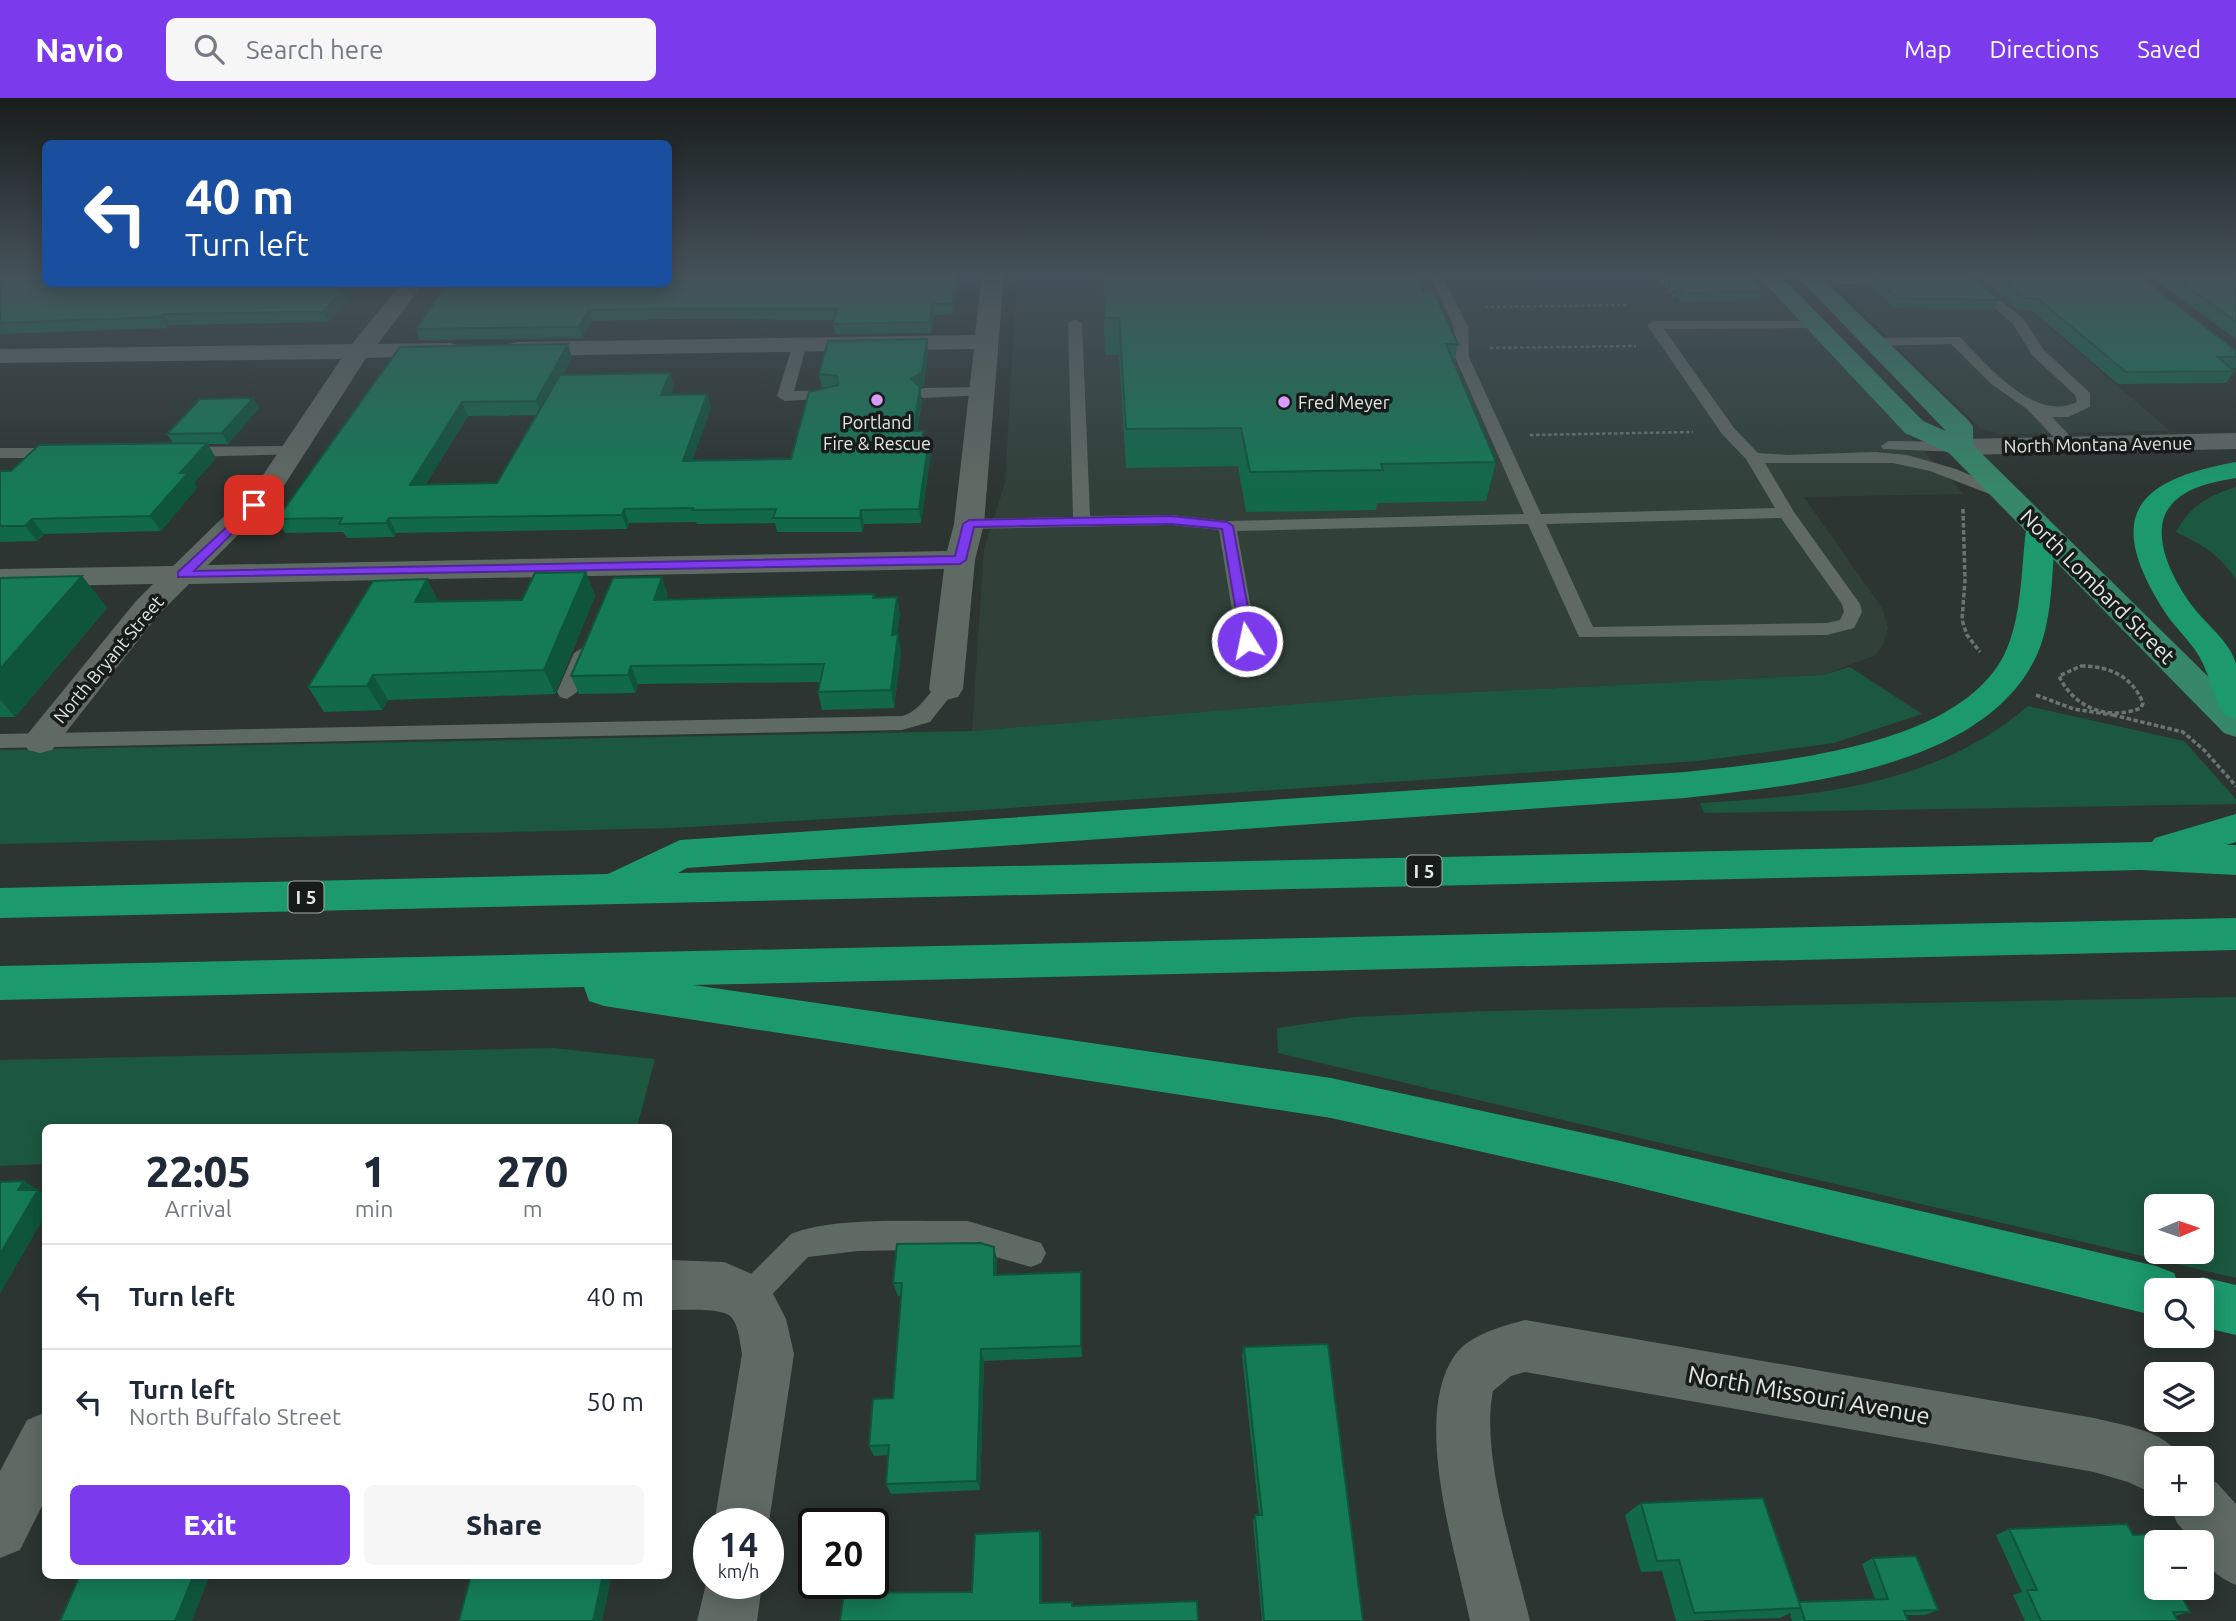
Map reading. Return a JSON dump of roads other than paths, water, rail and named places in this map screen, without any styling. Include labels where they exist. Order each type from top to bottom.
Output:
[{"type":"highway","points":[[2236,470],[2194,479],[2172,490],[2151,509],[2145,536],[2151,561],[2164,588],[2188,624],[2215,655],[2236,707]]},
{"type":"highway","points":[[612,890],[680,854],[1685,785],[1770,775],[1868,757],[1942,727],[1975,707],[2000,687],[2019,660],[2026,637],[2041,530]]},
{"type":"highway","points":[[2141,856],[2236,828]]},
{"type":"highway","name":"I 5","points":[[0,903],[2141,856],[2236,860]]},
{"type":"highway","points":[[0,983],[2236,934]]},
{"type":"highway","points":[[491,972],[1168,1071],[1331,1098],[1616,1161],[2144,1288]]},
{"type":"highway","points":[[2214,1305],[2236,1310]]},
{"type":"main road","name":"North Lombard Street","points":[[1836,346],[1914,427],[1959,447],[2236,726]]},
{"type":"main road","name":"North Lombard Street","points":[[1878,346],[1960,427],[1959,447]]},
{"type":"street","name":"North Bryant Street","points":[[40,741],[147,608],[254,505],[295,451],[362,346]]},
{"type":"street","points":[[496,349],[674,346]]},
{"type":"street","points":[[946,690],[960,560],[969,524],[986,346]]},
{"type":"street","points":[[0,356],[469,349]]},
{"type":"street","name":"North Montana Avenue","points":[[1959,447],[2236,441]]},
{"type":"street","points":[[0,578],[182,575],[615,579],[960,560]]},
{"type":"street","points":[[672,1285],[724,1287],[748,1298],[760,1320],[768,1354],[744,1508]]},
{"type":"street","name":"North Missouri Avenue","points":[[1500,1621],[1465,1448],[1462,1410],[1469,1381],[1494,1355],[1525,1346],[2094,1445],[2144,1460]]},
{"type":"street","points":[[0,1530],[42,1448]]},
{"type":"street","points":[[2209,1516],[2221,1530],[2236,1556]]},
{"type":"street","points":[[727,1621],[731,1599]]},
{"type":"lane","points":[[799,346],[785,396],[833,395]]},
{"type":"lane","points":[[1076,346],[1082,522]]},
{"type":"lane","points":[[1462,346],[1462,357],[1586,633],[1827,629],[1847,624],[1853,612],[1851,604],[1786,513],[1753,457],[1728,431],[1669,346]]},
{"type":"lane","points":[[1961,346],[2011,395],[2033,406],[2072,411],[2080,408],[2086,399],[2033,346]]},
{"type":"lane","points":[[923,393],[981,393]]},
{"type":"lane","points":[[2033,406],[2070,445]]},
{"type":"lane","points":[[1753,457],[1773,449],[1959,447]]},
{"type":"lane","points":[[161,452],[295,451]]},
{"type":"lane","points":[[0,453],[80,453]]},
{"type":"lane","points":[[1753,457],[1780,462],[1875,457],[1906,460],[2006,494]]},
{"type":"lane","points":[[969,524],[1171,520],[1227,526],[1786,513]]},
{"type":"lane","points":[[1227,526],[1247,641]]},
{"type":"lane","points":[[567,692],[594,629]]},
{"type":"lane","points":[[0,741],[901,723],[923,717],[946,690]]},
{"type":"lane","points":[[748,1298],[801,1244],[858,1237],[968,1235],[1031,1253]]},
{"type":"place","name":"Portland Fire & Rescue","points":[[877,400]]},
{"type":"place","name":"Fred Meyer","points":[[1284,402]]}]
